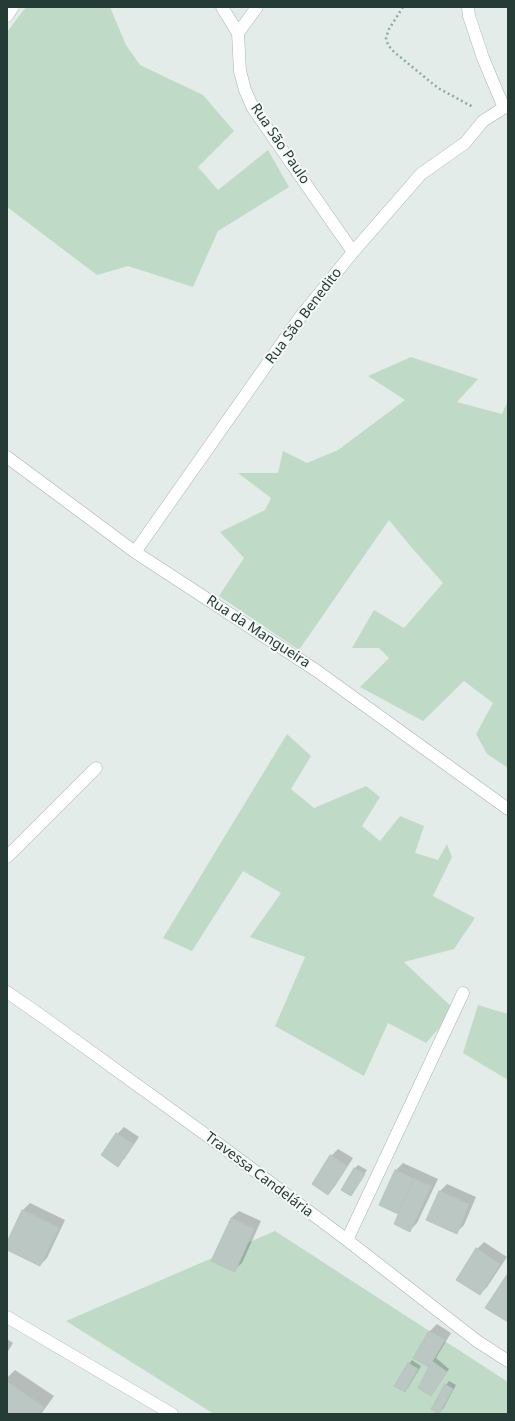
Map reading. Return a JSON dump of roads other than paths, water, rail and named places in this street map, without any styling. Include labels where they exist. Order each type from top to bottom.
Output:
[{"type":"street","points":[[7,16],[14,7]]},
{"type":"street","points":[[222,7],[238,33],[257,7]]},
{"type":"street","points":[[468,7],[469,16],[482,58],[507,108]]},
{"type":"street","name":"Rua São Paulo","points":[[238,33],[240,72],[245,90],[253,108],[354,252]]},
{"type":"street","name":"Rua São Benedito","points":[[135,552],[301,316],[354,252],[421,174],[465,143],[483,121],[507,108]]},
{"type":"street","name":"Rua da Mangueira","points":[[7,457],[135,552],[317,671],[508,809]]},
{"type":"street","points":[[7,857],[96,768]]},
{"type":"street","name":"Travessa Candelária","points":[[7,992],[201,1132],[347,1240],[477,1341],[508,1361]]},
{"type":"street","points":[[347,1240],[463,993]]},
{"type":"street","points":[[7,1317],[172,1414]]}]
